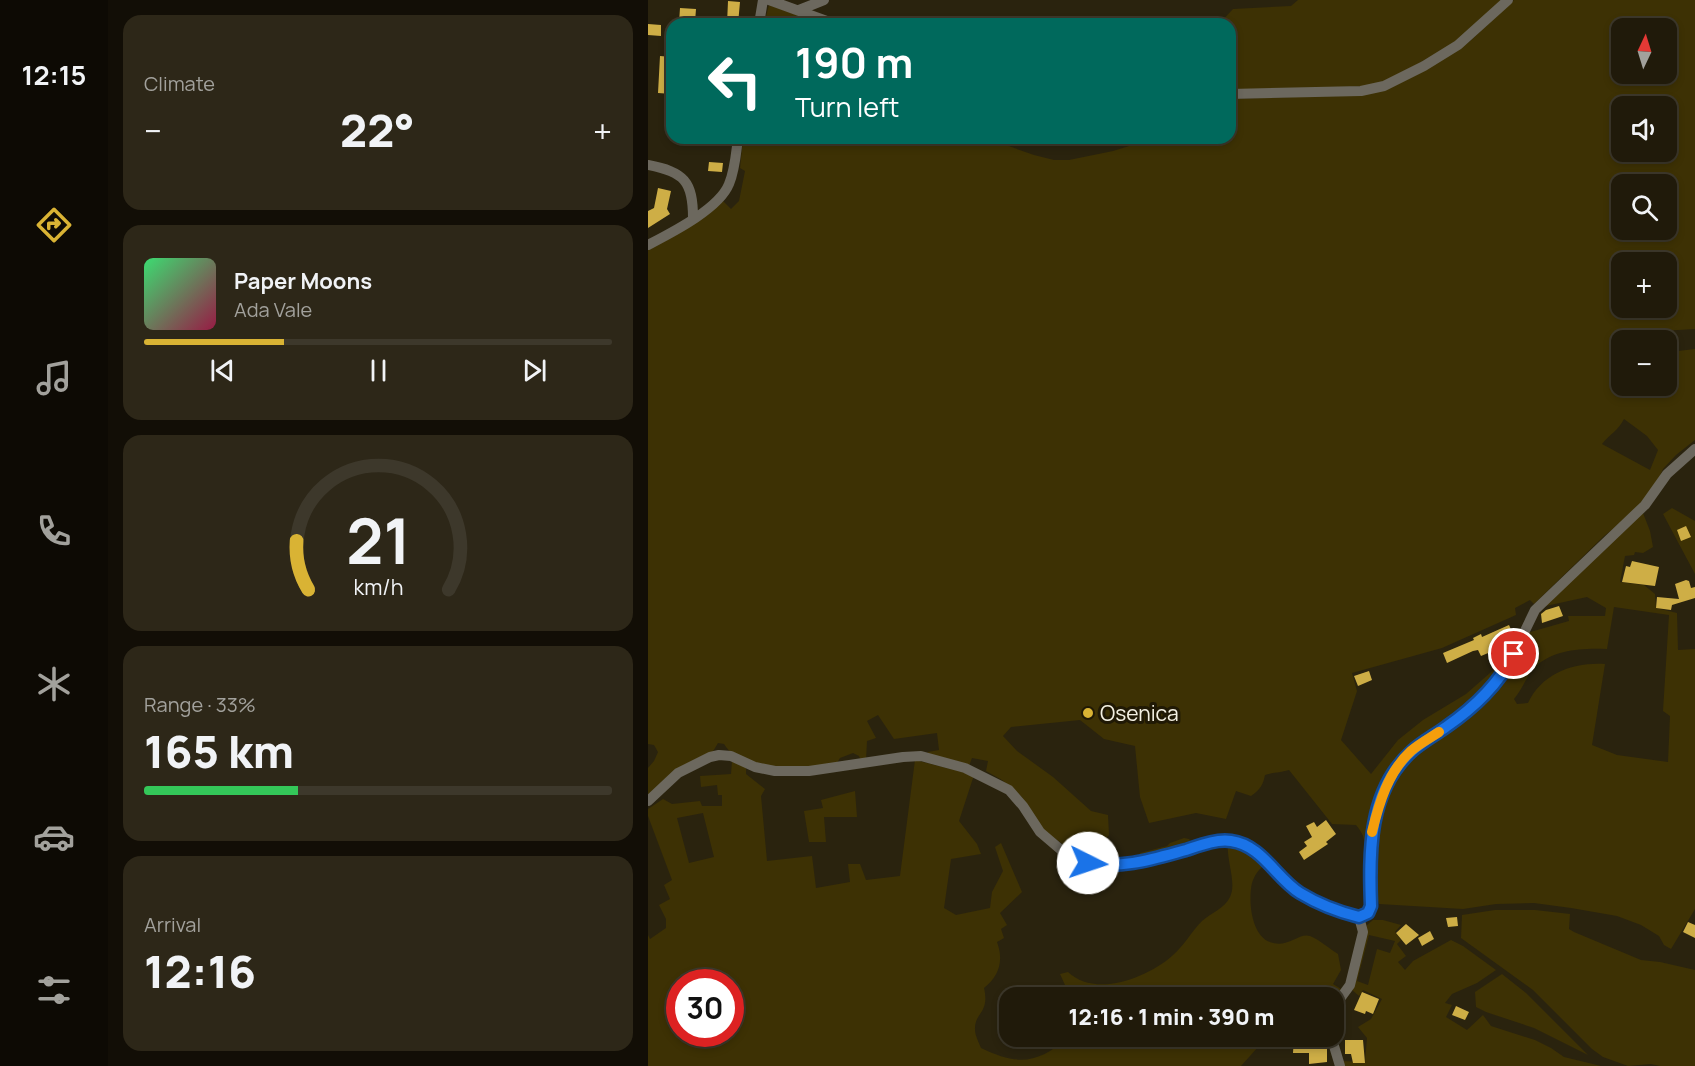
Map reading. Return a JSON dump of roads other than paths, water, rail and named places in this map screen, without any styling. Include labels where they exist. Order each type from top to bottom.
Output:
[{"type":"street","points":[[760,18],[763,0]]},
{"type":"street","points":[[769,0],[820,18]]},
{"type":"street","points":[[799,10],[825,0]]},
{"type":"street","points":[[1236,94],[1361,91],[1384,86],[1424,66],[1458,45],[1508,0]]},
{"type":"street","points":[[648,245],[674,232],[719,198],[729,185],[737,144]]},
{"type":"street","points":[[648,165],[672,172],[682,178],[691,190],[693,218]]},
{"type":"street","points":[[648,801],[678,773],[719,755],[731,756],[755,767],[775,771],[810,771],[921,756],[965,768],[1009,790],[1040,832],[1074,861],[1123,865],[1146,862],[1213,841],[1232,841],[1244,845],[1260,856],[1299,892],[1340,912],[1359,917],[1368,913],[1371,906],[1370,858],[1374,822],[1379,803],[1398,765],[1412,750],[1456,720],[1484,697],[1506,670],[1535,610],[1645,505],[1667,474],[1695,449]]},
{"type":"street","points":[[1344,993],[1350,985],[1362,932],[1359,917]]},
{"type":"street","points":[[1334,1047],[1340,1066]]},
{"type":"place","name":"Osenica","points":[[1088,713]]}]
